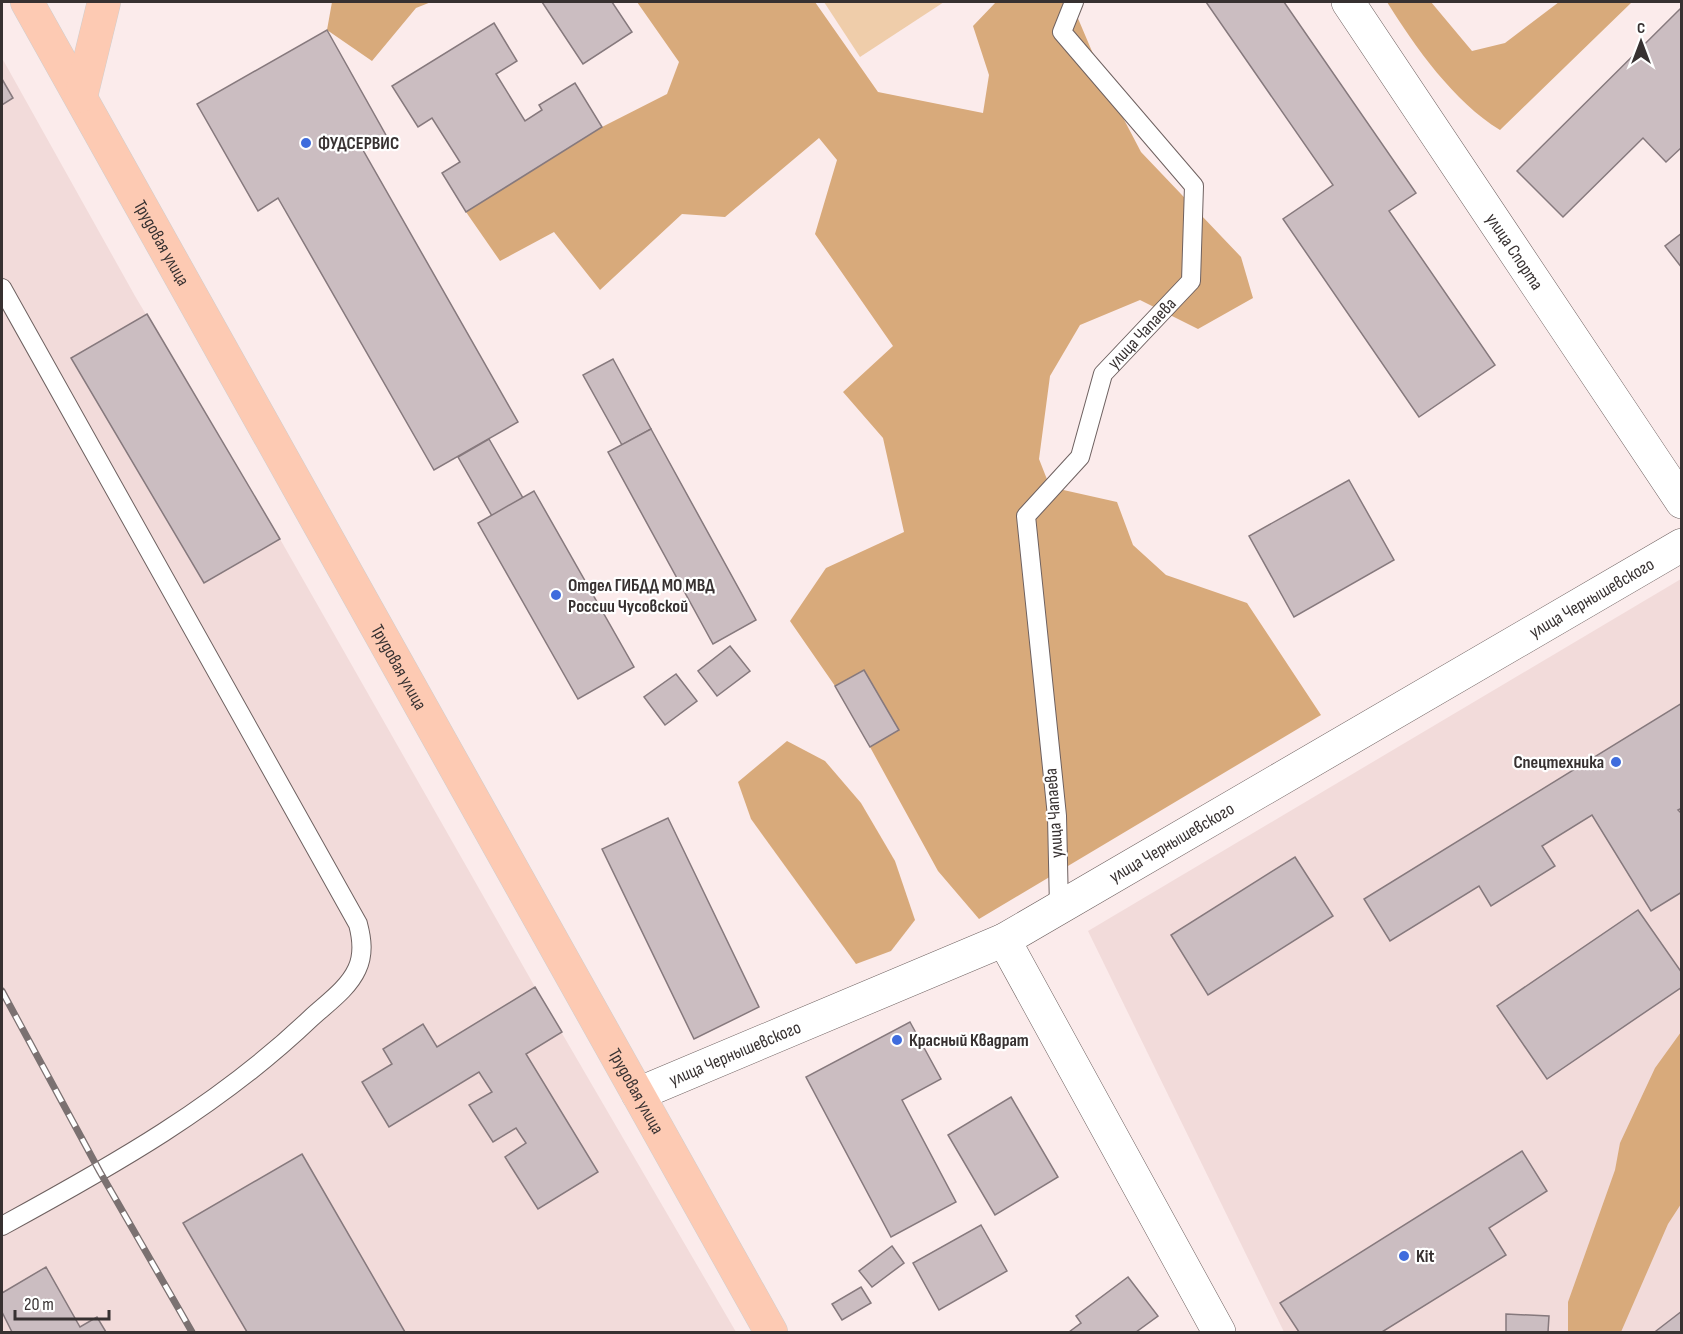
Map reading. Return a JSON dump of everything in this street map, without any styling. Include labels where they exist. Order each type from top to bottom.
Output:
[{"type":"main road","name":"Трудовая улица","points":[[27,2],[771,1332]]},
{"type":"main road","points":[[81,96],[104,2]]},
{"type":"street","name":"улица Спорта","points":[[1347,2],[1682,502]]},
{"type":"street","name":"улица Чернышевского","points":[[638,1094],[1004,940],[1682,545]]},
{"type":"street","points":[[1004,940],[1219,1332]]},
{"type":"lane","name":"улица Чапаева","points":[[1059,908],[1057,816],[1026,516],[1080,457],[1103,374],[1191,281],[1194,186],[1062,32],[1074,2]]},
{"type":"lane","points":[[2,288],[358,924],[362,947],[358,968],[347,984],[283,1045],[215,1100],[145,1146],[2,1226]]},
{"type":"shaded area","points":[[332,2],[431,2],[416,8],[372,61],[327,30]]},
{"type":"shaded area","points":[[637,2],[815,2],[878,92],[983,113],[989,75],[973,26],[996,2],[1071,2],[1108,89],[1141,152],[1241,257],[1253,298],[1198,329],[1140,300],[1080,325],[1050,376],[1039,459],[1050,487],[1117,502],[1133,545],[1166,575],[1247,603],[1321,715],[979,919],[938,871],[870,747],[864,671],[835,686],[790,621],[826,568],[904,532],[883,438],[843,392],[893,346],[815,234],[837,160],[819,138],[725,217],[682,214],[600,290],[554,232],[500,261],[466,212],[602,127],[667,94],[679,62]]},
{"type":"shaded area","points":[[824,2],[944,2],[860,57]]},
{"type":"shaded area","points":[[1387,2],[1431,2],[1472,51],[1505,43],[1559,2],[1632,2],[1500,130],[1467,105],[1451,89],[1423,55]]},
{"type":"shaded area","points":[[2,58],[135,296],[280,539],[535,987],[736,1332],[2,1332]]},
{"type":"shaded area","points":[[1681,579],[1681,1332],[1284,1332],[1088,931]]},
{"type":"shaded area","points":[[787,741],[825,761],[861,803],[895,861],[915,920],[891,951],[856,964],[751,819],[738,782]]},
{"type":"shaded area","points":[[1681,1032],[1681,1204],[1668,1224],[1621,1332],[1568,1332],[1568,1302],[1615,1170],[1620,1143],[1655,1068]]},
{"type":"building","points":[[542,2],[612,2],[632,32],[583,64]]},
{"type":"building","points":[[1206,2],[1284,2],[1416,193],[1389,211],[1495,365],[1419,417],[1283,219],[1333,185]]},
{"type":"building","points":[[1682,7],[1682,147],[1666,162],[1643,138],[1563,217],[1517,171]]},
{"type":"building","points":[[494,23],[517,61],[496,74],[525,121],[542,110],[539,105],[575,83],[602,127],[466,212],[442,173],[460,162],[432,118],[418,127],[392,86]]},
{"type":"building","points":[[327,30],[387,137],[363,150],[518,422],[434,470],[278,198],[258,211],[197,104]]},
{"type":"building","points":[[2,79],[13,98],[2,105]]},
{"type":"building","points":[[1682,233],[1682,268],[1665,246]]},
{"type":"building","points":[[147,314],[280,539],[204,583],[71,358]]},
{"type":"building","points":[[613,359],[651,429],[622,445],[583,375]]},
{"type":"building","points":[[651,429],[756,620],[713,644],[608,452]]},
{"type":"building","points":[[489,439],[523,498],[492,516],[458,457]]},
{"type":"building","points":[[1349,480],[1394,560],[1294,617],[1249,536]]},
{"type":"building","name":"Отдел ГИБДД МО МВД России Чусовской","points":[[534,491],[634,667],[578,699],[478,523]]},
{"type":"building","points":[[730,646],[750,671],[717,696],[698,671]]},
{"type":"building","points":[[864,670],[899,730],[870,747],[835,686]]},
{"type":"building","points":[[676,674],[697,701],[665,725],[644,697]]},
{"type":"building","points":[[1682,703],[1682,808],[1678,810],[1682,814],[1682,892],[1651,911],[1592,815],[1542,846],[1555,866],[1491,906],[1479,886],[1390,941],[1364,899]]},
{"type":"building","points":[[668,818],[759,1007],[694,1039],[602,849]]},
{"type":"building","points":[[1295,857],[1333,916],[1208,995],[1171,935]]},
{"type":"building","points":[[1638,910],[1682,973],[1682,987],[1547,1079],[1497,1006]]},
{"type":"building","points":[[535,987],[562,1032],[526,1054],[598,1172],[538,1209],[505,1157],[526,1143],[516,1128],[493,1142],[469,1105],[492,1092],[479,1072],[389,1127],[362,1082],[392,1064],[383,1049],[423,1024],[437,1047]]},
{"type":"building","points":[[910,1022],[941,1079],[902,1100],[956,1202],[891,1237],[806,1077]]},
{"type":"building","points":[[1011,1097],[1058,1177],[995,1215],[948,1135]]},
{"type":"building","points":[[1522,1151],[1547,1191],[1489,1228],[1506,1255],[1382,1332],[1299,1332],[1280,1303]]},
{"type":"building","points":[[302,1154],[405,1332],[247,1332],[183,1223]]},
{"type":"building","points":[[981,1225],[1007,1271],[939,1310],[913,1263]]},
{"type":"building","points":[[892,1246],[904,1263],[872,1287],[859,1271]]},
{"type":"building","points":[[46,1267],[80,1327],[97,1317],[106,1332],[12,1332],[2,1312],[2,1293]]},
{"type":"building","points":[[1128,1277],[1158,1316],[1136,1332],[1069,1332],[1081,1323],[1076,1316]]},
{"type":"building","points":[[861,1287],[871,1303],[842,1320],[832,1304]]},
{"type":"building","points":[[1682,1311],[1682,1332],[1656,1331]]},
{"type":"building","points":[[1506,1314],[1549,1316],[1548,1332],[1506,1332]]},
{"type":"railway","points":[[2,991],[100,1172],[192,1332]]},
{"type":"place","name":"ФУДСЕРВИС","points":[[306,143]]},
{"type":"place","name":"Отдел ГИБДД МО МВД России Чусовской","points":[[556,595]]},
{"type":"place","name":"Спецтехника","points":[[1616,762]]},
{"type":"place","name":"Красный Квадрат","points":[[897,1040]]},
{"type":"place","name":"Kit","points":[[1404,1256]]}]
